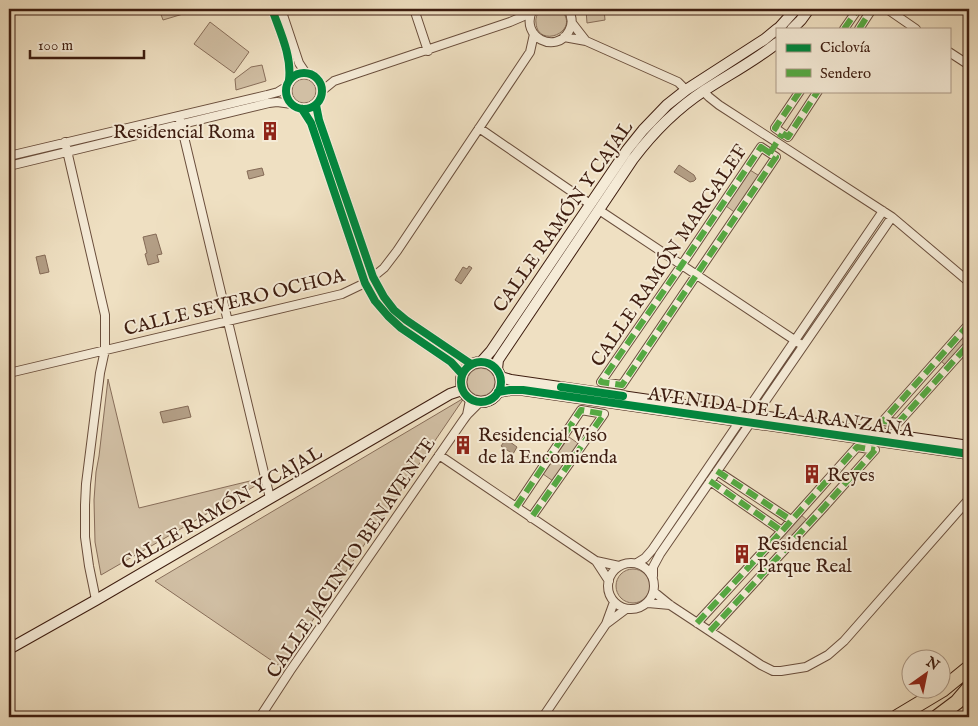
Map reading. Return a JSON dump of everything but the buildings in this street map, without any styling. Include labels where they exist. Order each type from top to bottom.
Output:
[{"type":"highway","points":[[897,717],[942,690],[969,668]]},
{"type":"highway","points":[[938,717],[969,688]]},
{"type":"street","points":[[9,156],[278,92],[288,83],[294,76],[299,73],[306,72],[314,75],[320,81],[323,90],[321,98],[316,105],[302,109],[296,107],[288,99],[286,93],[288,83],[290,70],[289,60],[272,9]]},
{"type":"street","points":[[281,9],[300,63],[306,72]]},
{"type":"street","points":[[414,9],[428,50]]},
{"type":"street","points":[[568,9],[572,23],[571,28],[564,37],[586,41],[678,82],[686,90]]},
{"type":"street","name":"CALLE RAMÓN Y CAJAL","points":[[778,28],[796,9]]},
{"type":"street","points":[[793,28],[809,9]]},
{"type":"street","points":[[845,28],[858,9]]},
{"type":"street","points":[[860,28],[872,9]]},
{"type":"street","points":[[887,9],[915,28]]},
{"type":"street","points":[[320,81],[334,81],[428,50],[510,22],[532,11]]},
{"type":"street","points":[[532,11],[530,24],[534,34],[547,42]]},
{"type":"street","points":[[510,22],[530,24]]},
{"type":"street","points":[[572,23],[586,41]]},
{"type":"street","name":"CALLE RAMÓN Y CAJAL","points":[[499,373],[498,360],[594,207],[627,150],[643,130],[667,105],[686,90],[776,30]]},
{"type":"street","name":"CALLE SEVERO OCHOA","points":[[9,373],[342,294],[365,283],[384,268],[397,251],[530,52],[534,34]]},
{"type":"street","name":"CALLE SEVERO OCHOA","points":[[530,52],[547,42],[564,37]]},
{"type":"street","name":"CALLE RAMÓN Y CAJAL","points":[[482,361],[594,207],[650,137],[677,111],[703,91],[776,44]]},
{"type":"street","points":[[950,53],[969,65]]},
{"type":"street","points":[[323,90],[334,81]]},
{"type":"street","points":[[703,91],[719,105],[892,217],[969,282]]},
{"type":"street","name":"CALLE RAMÓN MARGALEF","points":[[799,92],[775,128],[788,137],[817,92]]},
{"type":"street","points":[[9,166],[269,103],[292,104]]},
{"type":"street","points":[[316,105],[319,120],[373,277],[384,298],[406,320],[471,364]]},
{"type":"street","points":[[302,109],[311,123],[365,283],[374,301],[401,328],[451,362],[461,382],[465,396],[475,401],[491,400],[500,387],[499,373],[491,364],[482,361],[465,368],[461,382]]},
{"type":"street","points":[[178,116],[270,498]]},
{"type":"street","points":[[479,128],[681,266],[803,346]]},
{"type":"street","name":"CALLE RAMÓN MARGALEF","points":[[770,153],[782,134]]},
{"type":"street","points":[[65,142],[105,316],[106,350],[99,382],[85,506],[85,537],[96,600]]},
{"type":"street","name":"CALLE RAMÓN MARGALEF","points":[[761,147],[770,153],[776,157],[622,385],[601,382],[761,147]]},
{"type":"street","points":[[637,564],[652,550],[883,211]]},
{"type":"street","points":[[619,566],[608,580],[610,596],[620,607],[633,610],[640,609],[651,600],[654,592],[653,567],[660,554],[892,217]]},
{"type":"street","points":[[969,324],[883,421],[898,423],[969,344]]},
{"type":"street","name":"AVENIDA DE LA ARANZANA","points":[[499,373],[511,380],[602,398]]},
{"type":"street","name":"CALLE RAMÓN Y CAJAL","points":[[9,649],[450,394],[461,382]]},
{"type":"street","name":"CALLE RAMÓN MARGALEF","points":[[593,412],[611,384]]},
{"type":"street","name":"AVENIDA DE LA ARANZANA","points":[[498,392],[523,390],[602,398],[742,417],[969,454]]},
{"type":"street","name":"CALLE JACINTO BENAVENTE","points":[[260,717],[475,401]]},
{"type":"street","points":[[516,507],[581,410],[604,414],[531,518]]},
{"type":"street","name":"AVENIDA DE LA ARANZANA","points":[[754,419],[969,446]]},
{"type":"street","points":[[697,623],[857,447],[875,450],[828,504],[710,631]]},
{"type":"street","points":[[439,455],[596,562],[608,580]]},
{"type":"street","points":[[717,471],[791,520]]},
{"type":"street","points":[[710,481],[782,530]]},
{"type":"street","points":[[654,592],[697,623],[773,671],[806,667],[828,655],[844,641],[969,499]]},
{"type":"street","points":[[596,562],[619,566],[631,563],[637,564],[649,570],[653,576]]},
{"type":"street","points":[[543,717],[606,624],[614,602]]},
{"type":"street","points":[[648,603],[670,605]]},
{"type":"street","points":[[606,624],[626,609]]},
{"type":"shaded area","points":[[159,9],[181,9],[183,14],[163,20]]},
{"type":"shaded area","points":[[542,9],[560,9],[566,17],[566,24],[563,30],[551,36],[544,35],[539,31],[536,19]]},
{"type":"shaded area","points":[[604,9],[605,20],[587,23],[586,10]]},
{"type":"shaded area","points":[[210,22],[249,52],[234,73],[194,44]]},
{"type":"shaded area","points":[[262,65],[266,81],[236,90],[235,79],[251,67]]},
{"type":"shaded area","points":[[304,79],[309,80],[315,86],[315,96],[309,102],[304,103],[299,102],[293,96],[292,91],[293,86],[299,80]]},
{"type":"shaded area","points":[[679,165],[694,175],[696,179],[690,182],[674,172]]},
{"type":"shaded area","points":[[262,168],[264,175],[249,179],[247,171]]},
{"type":"shaded area","points":[[750,170],[761,177],[737,214],[726,206]]},
{"type":"shaded area","points":[[156,234],[162,254],[157,255],[159,262],[148,265],[143,237]]},
{"type":"shaded area","points":[[45,255],[49,272],[40,274],[36,257]]},
{"type":"shaded area","points":[[469,266],[472,268],[461,284],[455,280],[463,267],[467,269]]},
{"type":"shaded area","points":[[969,329],[969,346],[950,369],[941,361]]},
{"type":"shaded area","points":[[481,368],[491,372],[495,382],[491,392],[481,396],[471,392],[467,382],[471,372]]},
{"type":"shaded area","points":[[108,379],[139,508],[254,480],[255,486],[101,575],[95,542],[94,500]]},
{"type":"shaded area","points":[[464,398],[281,667],[155,581]]},
{"type":"shaded area","points":[[188,406],[191,417],[163,423],[160,412]]},
{"type":"shaded area","points":[[569,437],[579,444],[553,481],[543,474]]},
{"type":"shaded area","points":[[506,439],[517,447],[513,454],[501,446]]},
{"type":"shaded area","points":[[799,513],[809,522],[781,553],[771,545]]},
{"type":"shaded area","points":[[633,569],[640,570],[645,574],[649,579],[649,593],[645,598],[640,602],[633,603],[626,602],[621,598],[617,593],[616,586],[617,579],[621,574],[626,570]]},
{"type":"marked path","points":[[845,28],[858,9]]},
{"type":"marked path","points":[[860,28],[872,9]]},
{"type":"marked path","points":[[799,92],[775,128],[788,137],[817,92]]},
{"type":"marked path","points":[[770,153],[782,134]]},
{"type":"marked path","points":[[761,147],[776,157],[622,385],[601,382],[761,147]]},
{"type":"marked path","points":[[969,324],[883,421],[898,423],[969,344]]},
{"type":"marked path","points":[[516,507],[581,410],[604,414],[531,518]]},
{"type":"marked path","points":[[697,623],[857,447],[875,450]]},
{"type":"marked path","points":[[710,631],[875,450]]},
{"type":"marked path","points":[[717,471],[791,520]]},
{"type":"marked path","points":[[710,481],[782,531]]},
{"type":"cycle path","points":[[272,9],[287,53],[289,80]]},
{"type":"cycle path","points":[[304,73],[311,74],[317,78],[321,84],[322,91],[321,98],[317,104],[311,108],[304,109],[297,108],[291,104],[287,98],[286,91],[287,84],[291,78],[297,74],[304,73]]},
{"type":"cycle path","points":[[316,105],[319,120],[373,277],[384,297],[394,310],[406,320],[471,364]]},
{"type":"cycle path","points":[[302,109],[311,123],[365,283],[375,301],[401,328],[451,362],[462,374]]},
{"type":"cycle path","points":[[485,362],[492,365],[498,371],[501,382],[500,390],[492,399],[485,402],[477,402],[470,399],[462,390],[461,378],[464,371],[473,363],[485,362]]},
{"type":"cycle path","points":[[561,387],[623,396]]},
{"type":"cycle path","points":[[498,392],[523,390],[969,454]]},
{"type":"place","name":"Residencial Roma","points":[[270,131]]},
{"type":"place","name":"Residencial Viso de la Encomienda","points":[[463,445]]},
{"type":"place","name":"Reyes","points":[[812,474]]},
{"type":"place","name":"Residencial Parque Real","points":[[742,554]]}]
